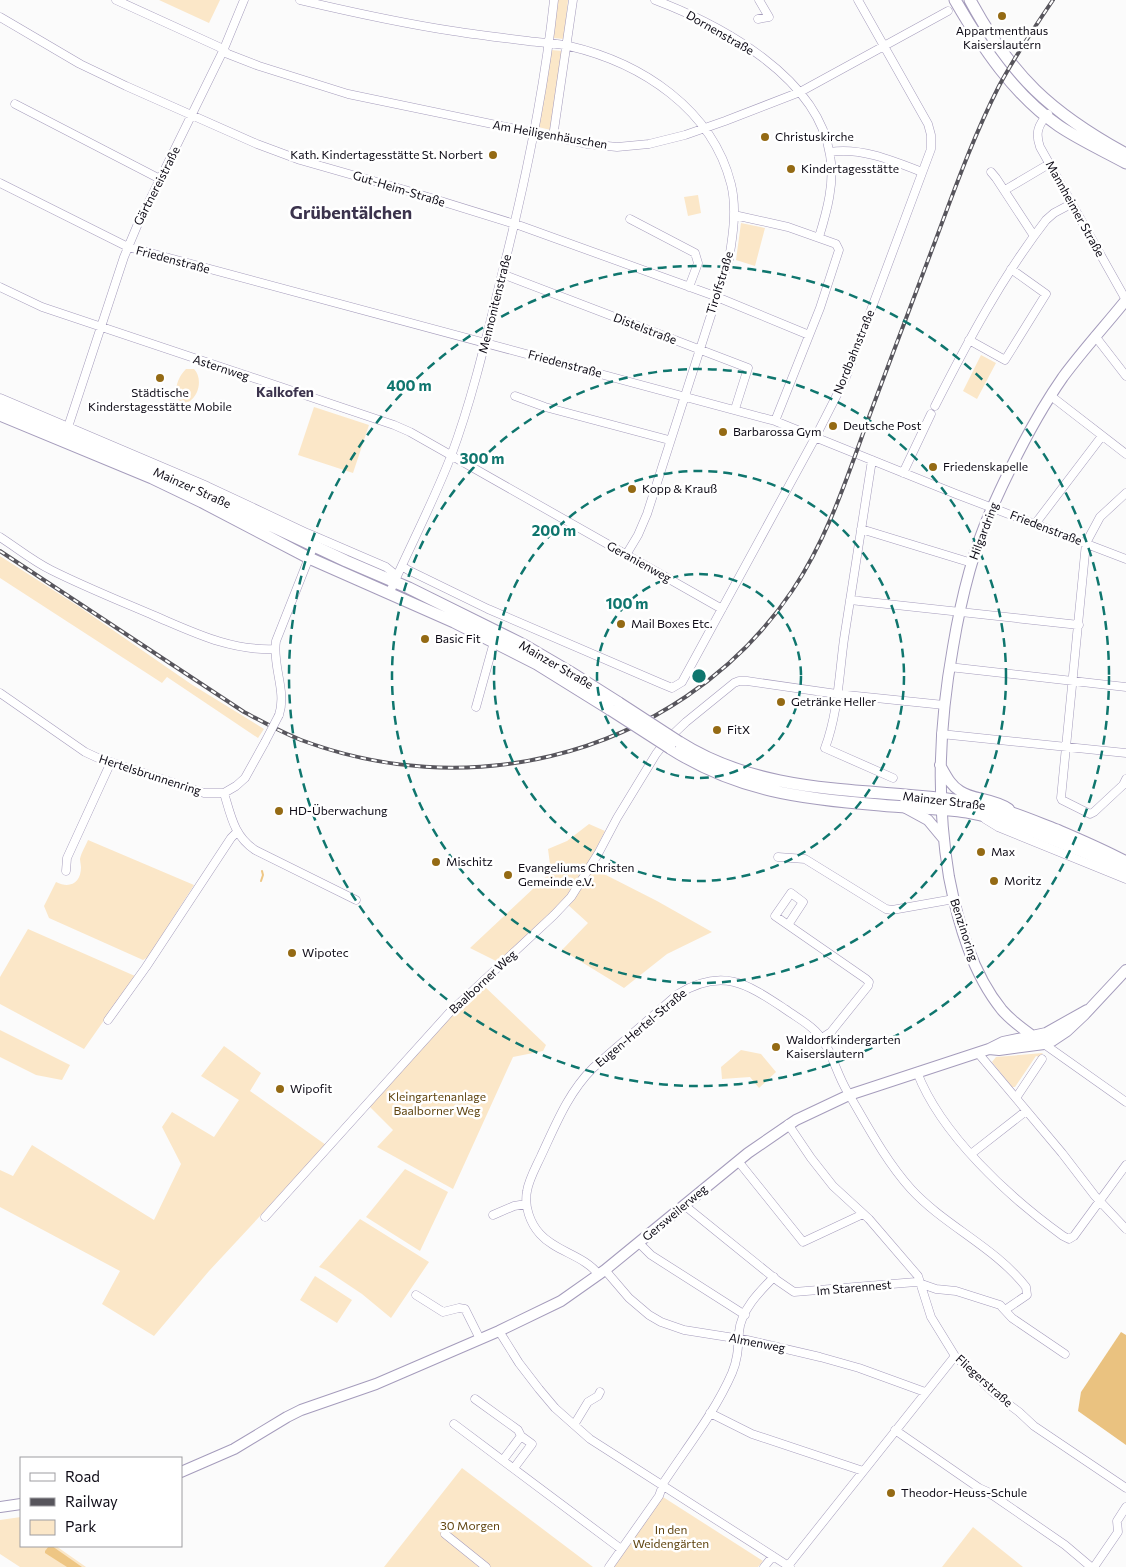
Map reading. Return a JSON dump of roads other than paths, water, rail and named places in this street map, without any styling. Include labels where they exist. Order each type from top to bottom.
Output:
[{"type":"main road","points":[[955,0],[1000,68],[1022,94],[1049,112],[1126,154]]},
{"type":"main road","points":[[970,0],[987,30],[1011,64],[1033,89],[1049,112],[1067,131],[1126,163]]},
{"type":"main road","name":"Mainzer Straße","points":[[0,406],[67,430],[314,545],[396,578],[524,645],[570,672],[615,706]]},
{"type":"main road","name":"Mainzer Straße","points":[[0,415],[160,482],[309,558],[494,642],[730,768],[765,778],[940,804],[1012,823],[1091,855],[1126,873]]},
{"type":"main road","name":"Mainzer Straße","points":[[675,740],[706,769],[726,778],[759,788],[816,798],[906,807],[972,802],[1016,814],[1096,846],[1126,862]]},
{"type":"street","name":"Am Heiligenhäuschen","points":[[116,0],[259,66],[348,94],[588,144],[617,148],[649,144],[685,135],[800,92],[948,11]]},
{"type":"street","name":"Gärtnereistraße","points":[[67,430],[128,247],[235,26],[244,0]]},
{"type":"street","name":"Tirolfstraße","points":[[300,0],[395,22],[567,46],[608,58],[647,76],[669,92],[704,127],[717,147],[731,186],[734,215],[729,260],[646,514],[638,536],[626,555]]},
{"type":"street","name":"Mennonitenstraße","points":[[389,594],[451,456],[472,393],[516,225],[535,133],[554,0]]},
{"type":"street","points":[[554,137],[573,0]]},
{"type":"street","name":"Dornenstraße","points":[[654,0],[680,10],[744,44],[800,92],[817,119],[830,152],[830,193],[819,237]]},
{"type":"street","points":[[758,19],[769,17],[759,0]]},
{"type":"street","name":"Nordbahnstraße","points":[[672,688],[682,682],[815,438],[846,377],[931,149],[932,135],[928,124],[858,0]]},
{"type":"street","name":"Gut-Heim-Straße","points":[[0,17],[80,64],[192,116],[286,155],[516,225],[717,297],[809,336]]},
{"type":"street","points":[[15,104],[160,180]]},
{"type":"street","name":"Mannheimer Straße","points":[[1049,112],[1038,127],[1037,138],[1049,164],[1126,300]]},
{"type":"street","points":[[830,152],[872,155],[895,161],[922,172]]},
{"type":"street","points":[[1005,190],[1049,164]]},
{"type":"street","points":[[991,172],[1005,190],[1034,236]]},
{"type":"street","name":"Friedenstraße","points":[[0,183],[128,247],[775,421],[992,508],[1126,559]]},
{"type":"street","points":[[935,406],[969,340],[1011,270],[1034,236],[1054,213],[1071,204]]},
{"type":"street","points":[[734,215],[770,222],[819,237],[836,244],[839,250],[809,336],[775,421]]},
{"type":"street","points":[[630,219],[695,253],[698,263],[689,287]]},
{"type":"street","points":[[969,340],[1005,360],[1046,294],[1011,270]]},
{"type":"street","name":"Distelstraße","points":[[502,274],[748,368],[736,409]]},
{"type":"street","name":"Asternweg","points":[[0,287],[42,308],[394,425],[451,456]]},
{"type":"street","name":"Hilgardring","points":[[940,804],[941,734],[949,667],[959,613],[972,563],[992,508],[1035,422],[1051,396],[1095,336],[1126,300]]},
{"type":"street","points":[[1095,336],[1126,376]]},
{"type":"street","points":[[515,396],[545,407],[669,440]]},
{"type":"street","points":[[1051,396],[1126,454]]},
{"type":"street","name":"Mainzer Straße","points":[[0,398],[67,430],[208,486],[338,547],[386,567],[396,578]]},
{"type":"street","points":[[903,473],[930,414]]},
{"type":"street","points":[[1035,524],[1102,436]]},
{"type":"street","name":"Geranienweg","points":[[451,456],[722,609]]},
{"type":"street","points":[[837,694],[872,460]]},
{"type":"street","points":[[1125,784],[1090,814],[1062,800],[1061,794],[1086,544],[1100,517],[1126,493]]},
{"type":"street","points":[[861,529],[972,563]]},
{"type":"street","points":[[0,537],[56,572],[86,587],[203,636],[255,650],[275,649]]},
{"type":"street","points":[[314,545],[275,649],[282,695],[282,706],[279,715],[245,778],[224,793],[237,832],[244,843],[356,900]]},
{"type":"street","name":"Mainzer Straße","points":[[402,566],[488,609],[672,688]]},
{"type":"street","points":[[850,600],[1079,625]]},
{"type":"street","points":[[476,706],[494,642]]},
{"type":"street","points":[[949,667],[1126,687]]},
{"type":"street","name":"Baalborner Weg","points":[[264,1217],[450,1012],[571,897],[595,860],[617,818],[656,754],[666,741],[675,740],[734,683],[740,680],[837,694],[944,705]]},
{"type":"street","name":"Hertelsbrunnenring","points":[[0,693],[85,752],[98,758],[204,793],[224,793]]},
{"type":"street","name":"Mainzer Straße","points":[[837,694],[833,723],[824,748],[893,778]]},
{"type":"street","points":[[941,734],[1126,753]]},
{"type":"street","points":[[66,870],[67,858],[111,762]]},
{"type":"street","points":[[940,764],[949,782],[960,792],[999,803],[1016,814]]},
{"type":"street","name":"Benzinoring","points":[[940,804],[954,899],[961,929],[970,953],[988,988],[1009,1017],[1032,1036],[1126,1102]]},
{"type":"street","points":[[906,807],[928,820],[944,839]]},
{"type":"street","points":[[980,815],[998,827],[1126,879]]},
{"type":"street","points":[[108,1020],[146,967],[231,838],[237,832]]},
{"type":"street","points":[[778,857],[805,859],[886,909],[892,910],[954,899]]},
{"type":"street","points":[[788,925],[869,982],[868,986],[831,1032],[822,1038]]},
{"type":"street","name":"Gersweilerweg","points":[[989,1049],[999,1050],[1044,1044],[1052,1041],[1067,1031],[1126,970]]},
{"type":"street","name":"Eugen-Hertel-Straße","points":[[526,1204],[531,1176],[565,1103],[576,1086],[593,1068],[678,994],[700,983],[718,980],[732,981],[753,988],[814,1029],[822,1038],[849,1095],[875,1141],[897,1172],[912,1190],[994,1256],[1026,1287],[1027,1295],[1005,1310]]},
{"type":"street","name":"Gersweilerweg","points":[[182,1472],[234,1449],[301,1410],[365,1388],[499,1331],[562,1301],[602,1273],[738,1161],[788,1124],[849,1095],[978,1053],[1003,1042],[1052,1031],[1087,1010]]},
{"type":"street","points":[[1003,1042],[1010,1030],[1009,1017]]},
{"type":"street","points":[[978,1053],[1099,1200],[1126,1229]]},
{"type":"street","points":[[1016,1098],[1042,1059]]},
{"type":"street","points":[[917,1072],[929,1097],[952,1131],[971,1154],[1017,1202],[1062,1236],[1069,1239],[1074,1236],[1126,1165]]},
{"type":"street","points":[[971,1154],[1026,1111]]},
{"type":"street","name":"Fliegerstraße","points":[[788,1124],[810,1158],[833,1186],[863,1214],[918,1276],[931,1317],[955,1356],[994,1394],[1019,1412],[1034,1426],[1126,1488]]},
{"type":"street","points":[[738,1161],[803,1242],[863,1214]]},
{"type":"street","points":[[493,1215],[514,1206],[526,1204],[530,1219],[540,1234],[602,1273]]},
{"type":"street","name":"Im Starennest","points":[[684,1205],[794,1292],[921,1283],[929,1287],[956,1291],[1000,1305],[1012,1318],[1065,1354]]},
{"type":"street","points":[[639,1243],[652,1255],[745,1315]]},
{"type":"street","name":"Almenweg","points":[[602,1273],[649,1315],[661,1322],[684,1330],[740,1338],[797,1351],[851,1366],[925,1392]]},
{"type":"street","points":[[609,1567],[659,1496],[665,1480],[710,1413],[737,1359],[739,1332],[745,1315],[752,1301],[774,1277]]},
{"type":"street","points":[[416,1296],[442,1312],[459,1308],[465,1309],[480,1339]]},
{"type":"street","points":[[499,1331],[519,1363],[556,1408],[574,1425],[608,1452],[789,1566],[955,1356]]},
{"type":"street","points":[[574,1425],[588,1402],[598,1396],[600,1392]]},
{"type":"street","points":[[475,1399],[518,1430],[521,1436],[532,1444],[514,1468]]},
{"type":"street","points":[[710,1413],[752,1434],[863,1471]]},
{"type":"street","points":[[454,1424],[621,1549]]},
{"type":"street","points":[[895,1430],[979,1488],[988,1492],[1092,1567],[1118,1532],[1117,1520],[1126,1507]]},
{"type":"street","points":[[503,1460],[521,1436]]},
{"type":"street","points":[[0,1507],[20,1504]]},
{"type":"street","points":[[445,1534],[486,1567]]},
{"type":"street","points":[[764,1567],[773,1556]]},
{"type":"waterway","points":[[261,881],[262,871]]},
{"type":"railway","points":[[0,551],[244,712],[301,740],[362,758],[393,764],[457,768],[520,762],[587,746],[655,716],[717,674],[744,649],[770,621],[805,570],[838,501],[981,123],[999,86],[1053,0]]},
{"type":"place","name":"Appartmenthaus Kaiserslautern","points":[[1002,16]]},
{"type":"place","name":"Christuskirche","points":[[765,137]]},
{"type":"place","name":"Kath. Kindertagesstätte St. Norbert","points":[[493,155]]},
{"type":"place","name":"Kindertagesstätte","points":[[791,169]]},
{"type":"place","name":"Städtische Kinderstagesstätte Mobile","points":[[160,378]]},
{"type":"place","name":"Deutsche Post","points":[[833,426]]},
{"type":"place","name":"Barbarossa Gym","points":[[723,432]]},
{"type":"place","name":"Friedenskapelle","points":[[933,467]]},
{"type":"place","name":"Kopp & Krauß","points":[[632,489]]},
{"type":"place","name":"Mail Boxes Etc.","points":[[621,624]]},
{"type":"place","name":"Basic Fit","points":[[425,639]]},
{"type":"place","name":"Getränke Heller","points":[[781,702]]},
{"type":"place","name":"FitX","points":[[717,730]]},
{"type":"place","name":"HD-Überwachung","points":[[279,811]]},
{"type":"place","name":"Max","points":[[981,852]]},
{"type":"place","name":"Mischitz","points":[[436,862]]},
{"type":"place","name":"Evangeliums Christen Gemeinde e.V.","points":[[508,875]]},
{"type":"place","name":"Moritz","points":[[994,881]]},
{"type":"place","name":"Wipotec","points":[[292,953]]},
{"type":"place","name":"Waldorfkindergarten Kaiserslautern","points":[[776,1047]]},
{"type":"place","name":"Wipofit","points":[[280,1089]]},
{"type":"place","name":"Theodor-Heuss-Schule","points":[[891,1493]]},
{"type":"district","name":"Grübentälchen","points":[[351,213]]},
{"type":"district","name":"Kalkofen","points":[[285,392]]},
{"type":"park label","name":"Kleingartenanlage Baalborner Weg","points":[[437,1104]]},
{"type":"park label","name":"30 Morgen","points":[[470,1526]]},
{"type":"park label","name":"In den Weidengärten","points":[[671,1537]]}]
